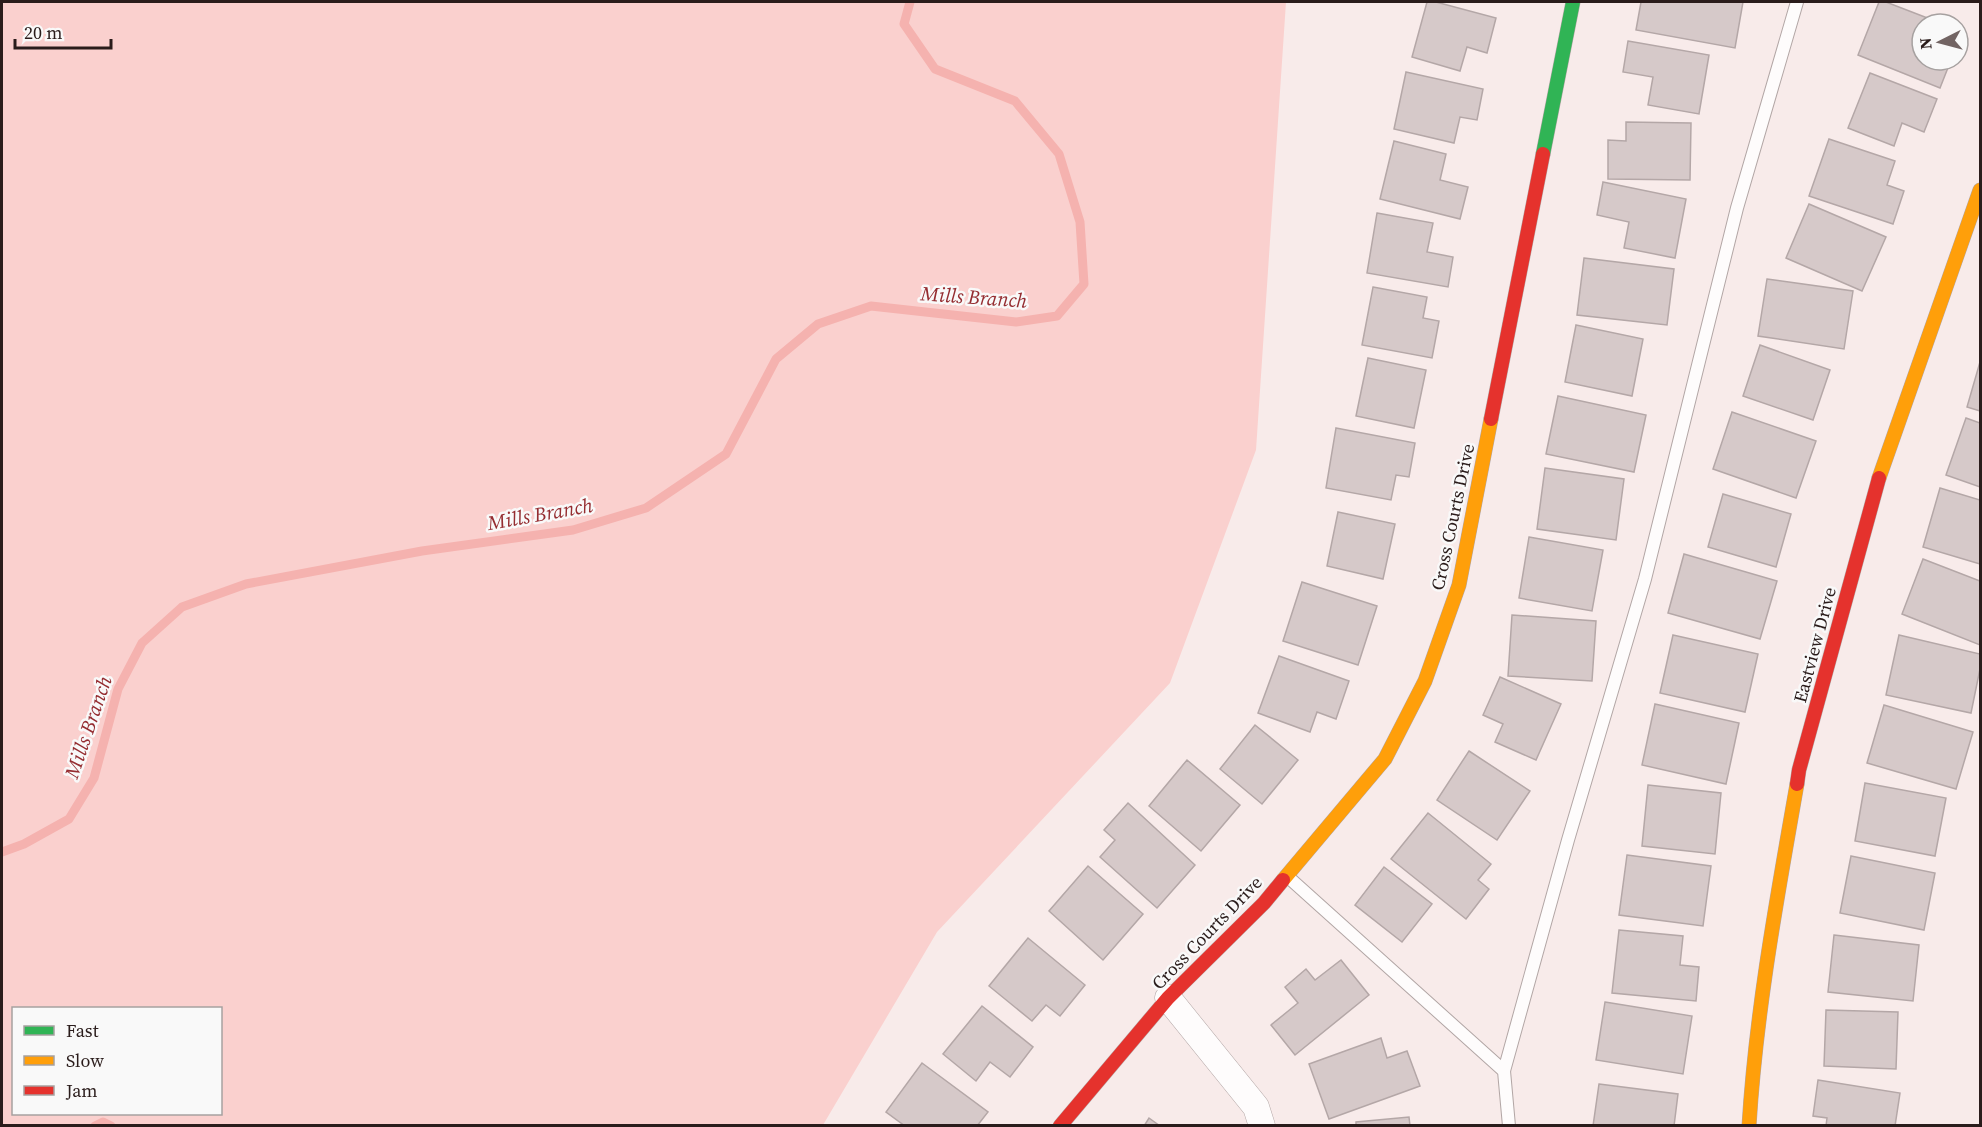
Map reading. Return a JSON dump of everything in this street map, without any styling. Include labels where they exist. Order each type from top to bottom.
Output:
[{"type":"street","name":"Cross Courts Drive","points":[[1060,1125],[1168,998],[1264,903],[1385,759],[1425,681],[1460,585],[1573,2]]},
{"type":"street","name":"Eastview Drive","points":[[1749,1125],[1752,1075],[1767,959],[1799,770],[1878,482],[1980,190]]},
{"type":"street","points":[[1168,998],[1256,1107],[1262,1125]]},
{"type":"lane","points":[[1509,1125],[1504,1071],[1568,840],[1645,579],[1737,208],[1797,2]]},
{"type":"lane","points":[[1287,876],[1504,1071]]},
{"type":"shaded area","points":[[2,2],[1286,2],[1256,450],[1170,683],[937,932],[823,1125],[2,1125]]},
{"type":"building","points":[[1427,2],[1436,2],[1496,18],[1487,53],[1467,47],[1460,71],[1412,57]]},
{"type":"building","points":[[1641,2],[1743,2],[1735,48],[1636,30]]},
{"type":"building","points":[[1879,2],[1886,2],[1912,12],[1910,12],[1910,72],[1946,72],[1940,88],[1858,55]]},
{"type":"building","points":[[1628,41],[1709,55],[1699,114],[1648,105],[1653,77],[1623,72]]},
{"type":"building","points":[[1406,72],[1483,89],[1477,120],[1460,117],[1454,143],[1394,129]]},
{"type":"building","points":[[1870,73],[1937,99],[1924,132],[1902,123],[1894,146],[1848,128]]},
{"type":"building","points":[[1626,122],[1691,123],[1690,180],[1608,179],[1608,140],[1626,141]]},
{"type":"building","points":[[1829,139],[1895,161],[1887,185],[1904,191],[1893,224],[1809,196]]},
{"type":"building","points":[[1394,141],[1446,154],[1440,180],[1468,187],[1460,219],[1380,199]]},
{"type":"building","points":[[1603,182],[1686,199],[1675,258],[1624,248],[1629,222],[1597,215]]},
{"type":"building","points":[[1809,204],[1886,237],[1862,291],[1786,258]]},
{"type":"building","points":[[1377,213],[1433,223],[1427,252],[1453,257],[1448,287],[1367,273]]},
{"type":"building","points":[[1584,258],[1674,269],[1667,325],[1577,315]]},
{"type":"building","points":[[1767,279],[1853,291],[1844,349],[1758,336]]},
{"type":"building","points":[[1373,287],[1427,297],[1423,318],[1439,321],[1432,358],[1362,345]]},
{"type":"building","points":[[1576,325],[1643,339],[1632,396],[1565,382]]},
{"type":"building","points":[[1760,345],[1830,370],[1813,420],[1743,396]]},
{"type":"building","points":[[1368,358],[1426,370],[1414,428],[1356,416]]},
{"type":"building","points":[[1980,362],[1980,411],[1967,407]]},
{"type":"building","points":[[1558,396],[1646,415],[1634,472],[1546,454]]},
{"type":"building","points":[[1732,412],[1816,441],[1796,498],[1713,469]]},
{"type":"building","points":[[1966,418],[1980,423],[1980,487],[1946,475]]},
{"type":"building","points":[[1336,428],[1415,443],[1409,477],[1396,475],[1391,500],[1326,488]]},
{"type":"building","points":[[1545,468],[1624,479],[1616,540],[1537,529]]},
{"type":"building","points":[[1940,488],[1980,500],[1980,564],[1923,547]]},
{"type":"building","points":[[1723,494],[1791,514],[1776,567],[1708,547]]},
{"type":"building","points":[[1338,512],[1395,524],[1383,579],[1327,566]]},
{"type":"building","points":[[1529,537],[1603,550],[1592,611],[1519,598]]},
{"type":"building","points":[[1684,554],[1777,581],[1760,639],[1668,613]]},
{"type":"building","points":[[1923,559],[1980,581],[1980,645],[1902,614]]},
{"type":"building","points":[[1302,582],[1377,606],[1358,665],[1283,641]]},
{"type":"building","points":[[1512,615],[1596,621],[1592,681],[1508,676]]},
{"type":"building","points":[[1673,635],[1758,654],[1745,712],[1660,693]]},
{"type":"building","points":[[1899,635],[1980,654],[1980,669],[1971,713],[1886,695]]},
{"type":"building","points":[[1279,656],[1349,681],[1336,719],[1317,712],[1310,732],[1258,713]]},
{"type":"building","points":[[1500,677],[1561,704],[1536,760],[1495,742],[1503,724],[1483,715]]},
{"type":"building","points":[[1655,704],[1739,723],[1726,784],[1642,765]]},
{"type":"building","points":[[1884,705],[1973,732],[1956,789],[1867,763]]},
{"type":"building","points":[[1255,725],[1298,760],[1262,804],[1220,769]]},
{"type":"building","points":[[1469,751],[1530,791],[1497,840],[1437,800]]},
{"type":"building","points":[[1187,760],[1240,805],[1201,851],[1149,806]]},
{"type":"building","points":[[1865,783],[1946,798],[1935,856],[1855,841]]},
{"type":"building","points":[[1648,785],[1721,793],[1715,854],[1642,846]]},
{"type":"building","points":[[1128,803],[1195,865],[1157,908],[1100,857],[1115,840],[1104,830]]},
{"type":"building","points":[[1428,813],[1491,864],[1478,880],[1489,889],[1466,919],[1391,859]]},
{"type":"building","points":[[1627,855],[1711,866],[1703,926],[1619,915]]},
{"type":"building","points":[[1851,856],[1935,873],[1924,930],[1840,913]]},
{"type":"building","points":[[1088,866],[1143,914],[1103,960],[1049,911]]},
{"type":"building","points":[[1384,867],[1432,904],[1402,942],[1355,905]]},
{"type":"building","points":[[1619,930],[1683,936],[1680,965],[1699,967],[1696,1001],[1612,993]]},
{"type":"building","points":[[1834,935],[1919,945],[1913,1001],[1828,992]]},
{"type":"building","points":[[1028,938],[1085,985],[1060,1016],[1046,1005],[1032,1021],[989,986]]},
{"type":"building","points":[[1341,960],[1369,995],[1295,1055],[1271,1025],[1298,1003],[1285,987],[1306,969],[1315,980]]},
{"type":"building","points":[[1605,1002],[1692,1016],[1683,1074],[1596,1060]]},
{"type":"building","points":[[982,1006],[1033,1047],[1010,1077],[990,1062],[976,1081],[943,1054]]},
{"type":"building","points":[[1826,1010],[1898,1012],[1896,1069],[1824,1066]]},
{"type":"building","points":[[1381,1038],[1387,1058],[1407,1051],[1420,1086],[1329,1119],[1309,1064]]},
{"type":"building","points":[[922,1063],[988,1112],[977,1126],[905,1126],[886,1112]]},
{"type":"building","points":[[1818,1080],[1900,1093],[1895,1126],[1826,1126],[1827,1118],[1813,1116]]},
{"type":"building","points":[[1599,1084],[1678,1094],[1674,1126],[1593,1126]]},
{"type":"building","points":[[1409,1117],[1410,1126],[1356,1126],[1356,1122]]},
{"type":"building","points":[[1149,1118],[1160,1126],[1144,1126]]},
{"type":"waterway","name":"Mills Branch","points":[[2,852],[24,844],[69,819],[94,778],[118,689],[142,643],[182,607],[246,584],[422,551],[573,530],[646,508],[726,454],[776,359],[818,324],[871,306],[1016,322],[1057,316],[1084,284],[1080,222],[1059,154],[1015,101],[935,69],[904,24],[910,2]]},
{"type":"waterway","name":"Mills Branch","points":[[95,1126],[103,1122],[111,1126]]},
{"type":"traffic: fast","points":[[1543,154],[1573,2]]},
{"type":"traffic: slow","points":[[1879,478],[1980,190]]},
{"type":"traffic: slow","points":[[1283,880],[1385,759],[1425,681],[1459,585],[1491,419]]},
{"type":"traffic: slow","points":[[1749,1126],[1762,997],[1797,784]]},
{"type":"traffic: jam","points":[[1491,419],[1543,154]]},
{"type":"traffic: jam","points":[[1797,784],[1879,478]]},
{"type":"traffic: jam","points":[[1060,1126],[1168,998],[1264,903],[1283,880]]}]
